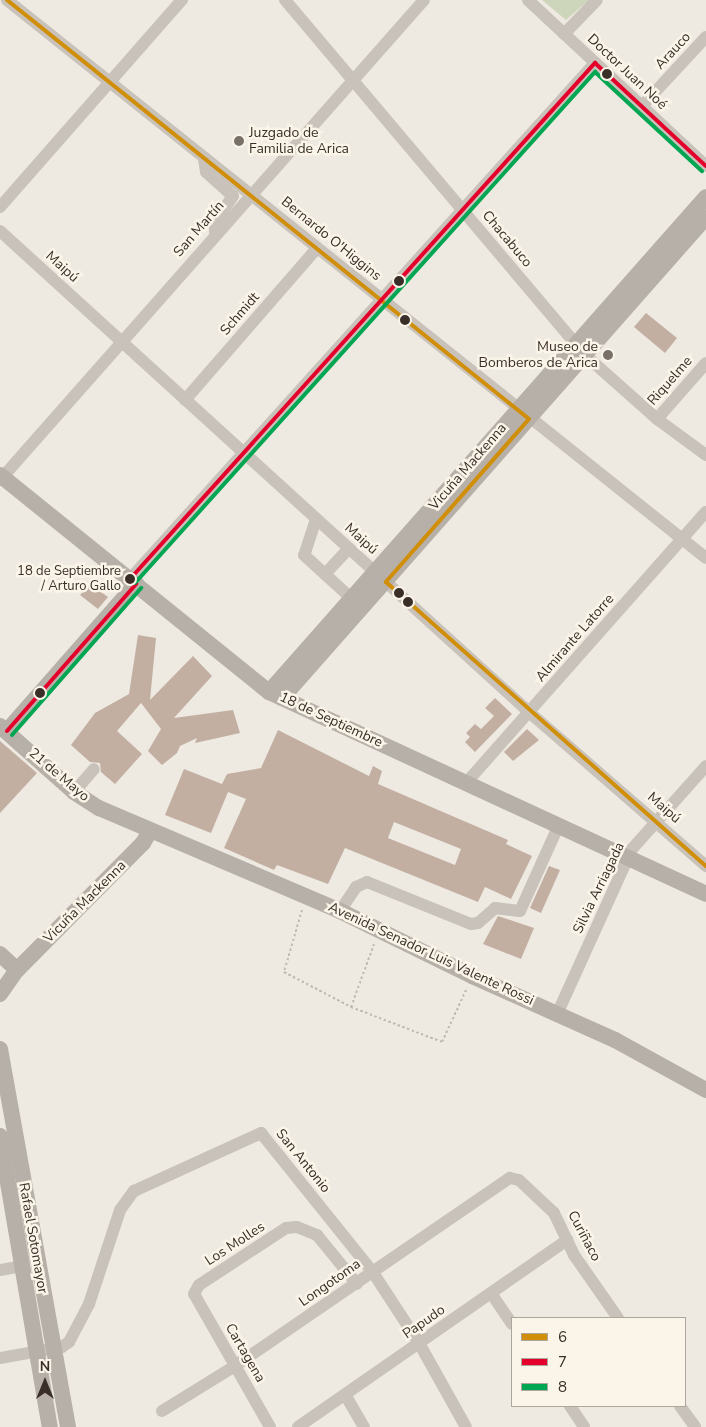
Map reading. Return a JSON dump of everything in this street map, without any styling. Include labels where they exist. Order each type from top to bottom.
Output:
[{"type":"main road","name":"Vicuña Mackenna","points":[[275,695],[381,578],[580,350],[706,197]]},
{"type":"main road","name":"Vicuña Mackenna","points":[[580,350],[706,217]]},
{"type":"main road","name":"18 de Septiembre","points":[[1,477],[275,695],[706,894]]},
{"type":"main road","name":"Vicuña Mackenna","points":[[275,695],[352,599],[381,578]]},
{"type":"main road","points":[[2,727],[133,582]]},
{"type":"main road","name":"21 de Mayo","points":[[2,727],[74,792],[150,831]]},
{"type":"main road","name":"Vicuña Mackenna","points":[[17,970],[143,843],[150,831]]},
{"type":"main road","name":"Avenida Senador Luis Valente Rossi","points":[[150,831],[340,911],[472,976],[558,1012],[706,1090]]},
{"type":"main road","points":[[0,954],[17,970],[0,994]]},
{"type":"main road","name":"Rafael Sotomayor","points":[[0,1048],[52,1348],[68,1427]]},
{"type":"main road","name":"Rafael Sotomayor","points":[[0,1136],[4,1181],[22,1266],[50,1427]]},
{"type":"street","name":"Bernardo O'Higgins","points":[[7,0],[706,558]]},
{"type":"street","points":[[0,207],[182,0]]},
{"type":"street","name":"Chacabuco","points":[[285,0],[580,350],[657,419],[706,455]]},
{"type":"street","name":"San Martín","points":[[1,477],[424,0]]},
{"type":"street","name":"Doctor Juan Noé","points":[[528,0],[706,166]]},
{"type":"street","points":[[564,34],[597,0]]},
{"type":"street","name":"Arauco","points":[[642,106],[706,38]]},
{"type":"street","points":[[133,582],[242,454],[594,62]]},
{"type":"street","points":[[204,159],[206,172],[233,196],[215,222],[215,234]]},
{"type":"street","name":"Maipú","points":[[0,231],[242,454],[349,548],[529,712],[657,821],[706,866]]},
{"type":"street","name":"Schmidt","points":[[185,400],[317,248]]},
{"type":"street","name":"Riquelme","points":[[657,419],[706,363]]},
{"type":"street","name":"Almirante Latorre","points":[[466,783],[706,512]]},
{"type":"street","points":[[316,519],[304,555],[352,599]]},
{"type":"street","points":[[324,574],[349,548]]},
{"type":"street","name":"Silvia Arriagada","points":[[558,1012],[628,858],[657,821],[706,766]]},
{"type":"street","points":[[74,792],[94,769]]},
{"type":"street","points":[[340,911],[356,887],[367,882],[471,924],[478,923],[494,908],[520,911],[558,827]]},
{"type":"street","points":[[687,885],[706,885]]},
{"type":"street","name":"San Antonio","points":[[52,1348],[69,1342],[84,1314],[120,1210],[128,1196],[141,1187],[254,1135],[261,1134],[270,1141],[372,1271],[419,1343],[466,1427]]},
{"type":"street","name":"Curiñaco","points":[[513,1178],[550,1209],[567,1240],[617,1317]]},
{"type":"street","name":"Longotoma","points":[[162,1411],[235,1366],[357,1284],[372,1271],[513,1178]]},
{"type":"street","name":"Los Molles","points":[[194,1294],[199,1285],[286,1228],[297,1227],[317,1235],[357,1284]]},
{"type":"street","name":"Papudo","points":[[298,1427],[346,1396],[567,1240]]},
{"type":"street","points":[[0,1270],[22,1266]]},
{"type":"street","name":"Cartagena","points":[[194,1294],[270,1427]]},
{"type":"street","points":[[491,1294],[511,1323]]},
{"type":"street","points":[[0,1358],[52,1348]]},
{"type":"street","points":[[346,1396],[364,1427]]},
{"type":"street","points":[[571,1407],[584,1427]]},
{"type":"street","points":[[681,1407],[695,1427]]},
{"type":"path","points":[[306,898],[284,972],[351,1007],[442,1042],[472,976]]},
{"type":"path","points":[[351,1007],[380,930]]},
{"type":"green space","points":[[542,0],[589,0],[566,20]]},
{"type":"building","points":[[646,313],[677,338],[665,353],[634,327]]},
{"type":"building","points":[[90,584],[108,597],[98,609],[80,595]]},
{"type":"building","points":[[138,635],[156,638],[150,700],[193,656],[212,676],[174,718],[233,710],[240,733],[195,743],[197,738],[180,746],[177,753],[162,765],[148,751],[161,729],[141,703],[117,731],[142,754],[115,784],[101,772],[100,763],[90,762],[71,745],[95,713],[129,694]]},
{"type":"building","points":[[495,698],[512,714],[475,752],[465,742],[470,737],[466,733],[475,724],[481,729],[494,716],[485,708]]},
{"type":"building","points":[[527,729],[539,740],[513,761],[504,752]]},
{"type":"building","points":[[278,730],[369,776],[373,766],[382,771],[378,784],[508,840],[506,844],[532,856],[511,899],[485,887],[478,902],[345,848],[328,884],[277,865],[274,870],[224,848],[246,799],[228,792],[211,833],[165,815],[184,769],[222,784],[227,774],[261,768]],"holes":[[[394,822],[461,849],[455,865],[388,838]]]},
{"type":"building","points":[[0,741],[37,773],[0,813]]},
{"type":"building","points":[[549,866],[560,870],[541,913],[530,908]]},
{"type":"building","points":[[498,916],[534,928],[521,959],[483,944]]},
{"type":"transit line","name":"6","points":[[7,0],[529,419],[386,582],[706,866]]},
{"type":"transit line","name":"7","points":[[130,579],[595,63],[706,166]]},
{"type":"transit line","name":"8","points":[[135,583],[595,72],[702,171]]},
{"type":"transit line","name":"7","points":[[7,731],[136,584]]},
{"type":"transit line","name":"8","points":[[12,735],[141,588]]},
{"type":"place","name":"Juzgado de Familia de Arica","points":[[239,141]]},
{"type":"place","name":"Museo de Bomberos de Arica","points":[[608,355]]},
{"type":"place","name":"18 de Septiembre / Arturo Gallo","points":[[130,579]]}]
